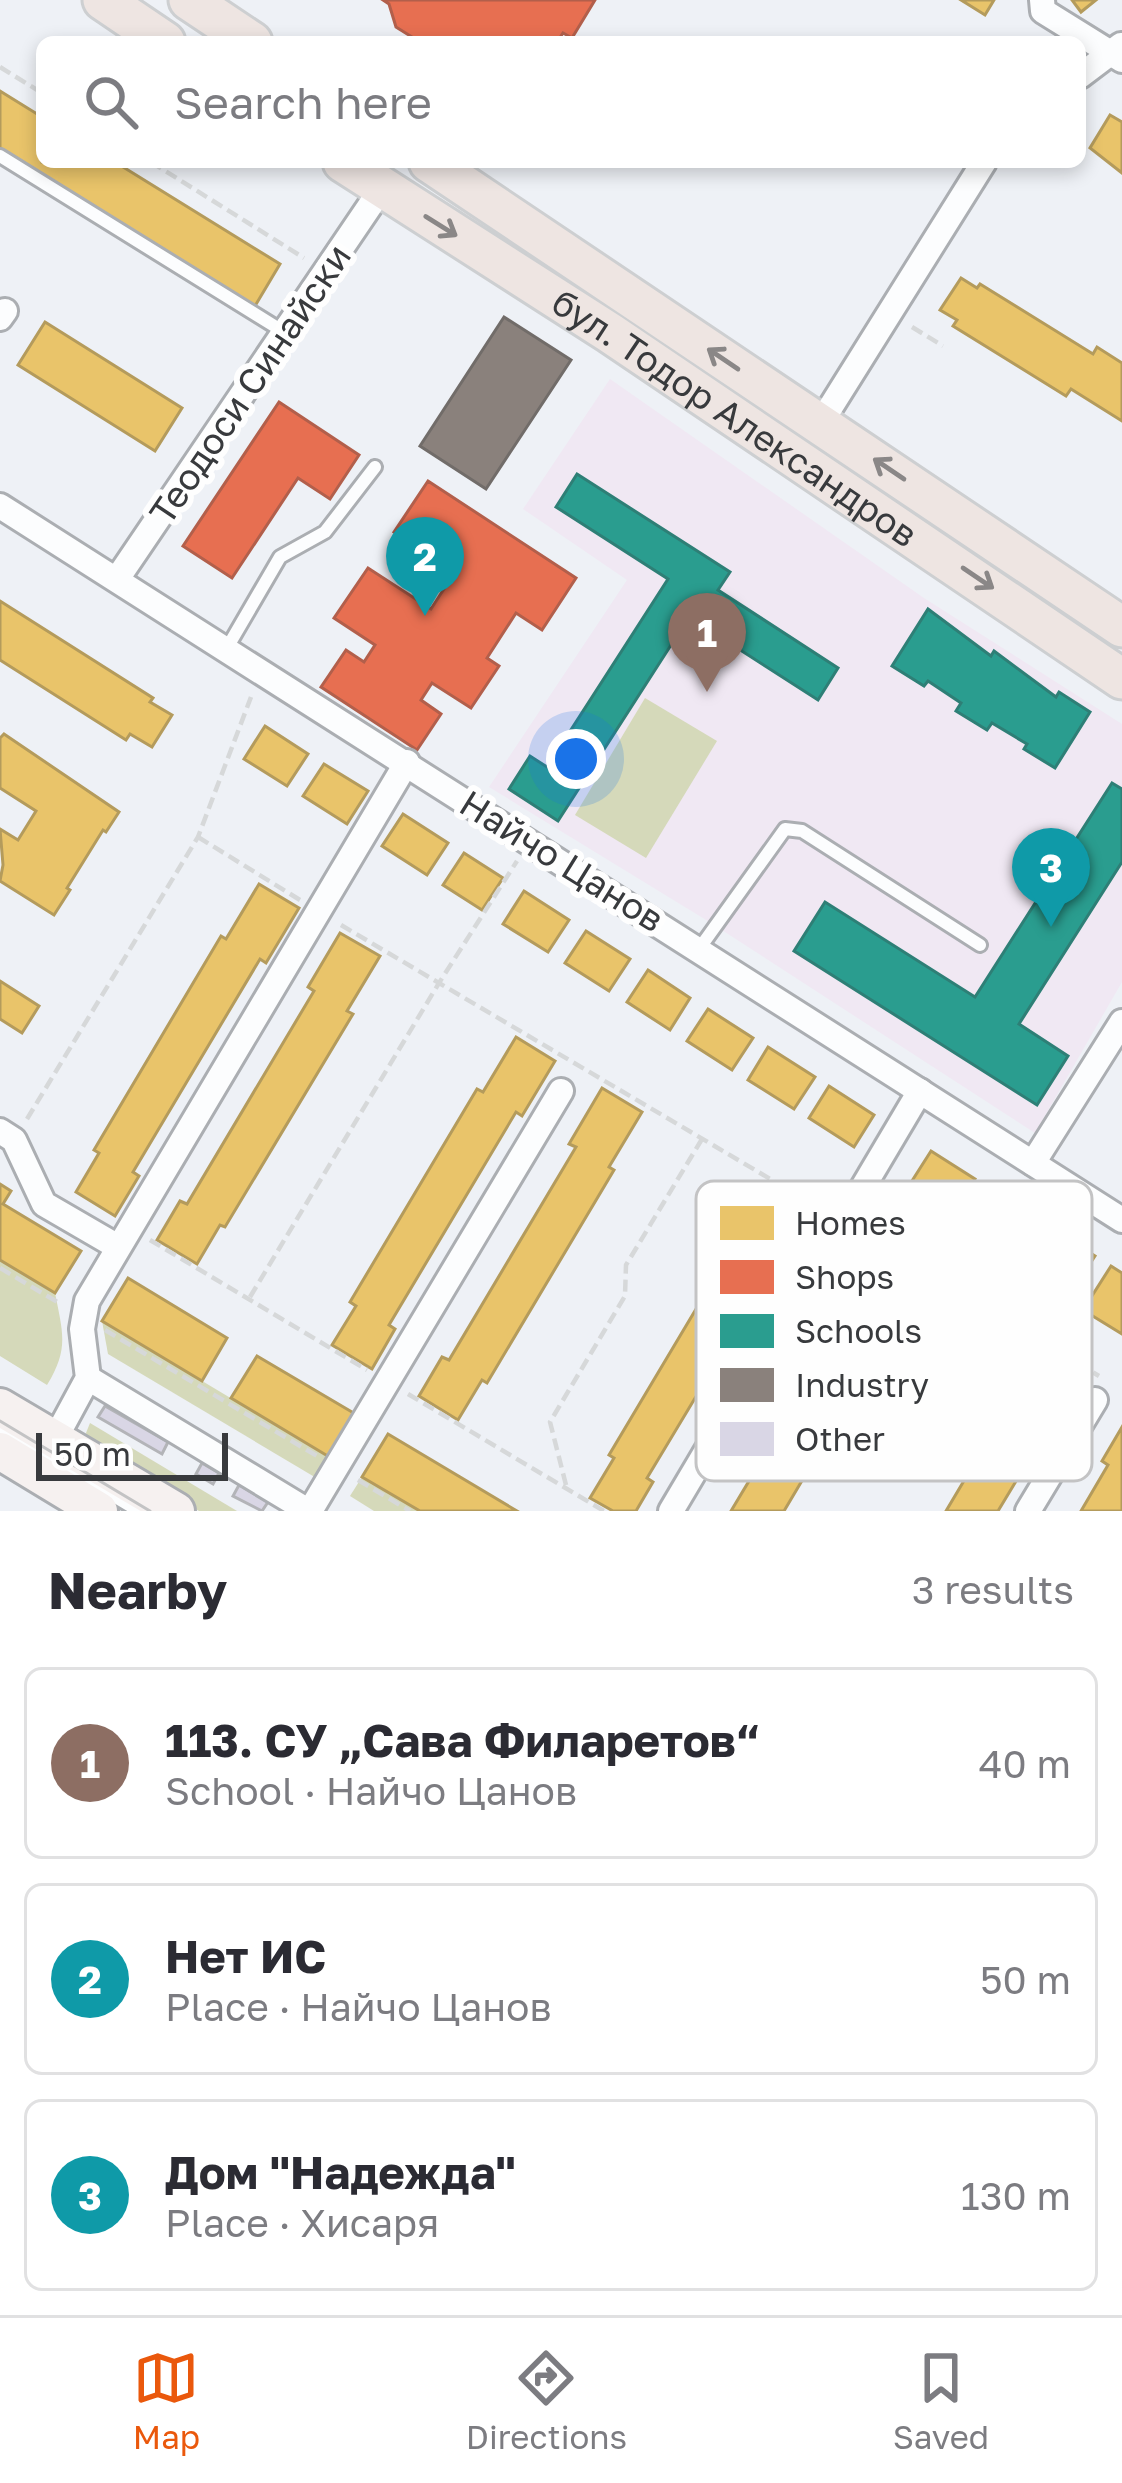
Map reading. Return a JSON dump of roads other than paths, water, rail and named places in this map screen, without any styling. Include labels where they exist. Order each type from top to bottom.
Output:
[{"type":"main road","points":[[104,0],[156,36]]},
{"type":"main road","points":[[196,13],[240,36]]},
{"type":"main road","name":"бул. Тодор Александров","points":[[353,168],[610,332],[1122,679]]},
{"type":"main road","name":"бул. Тодор Александров","points":[[438,168],[1122,627]]},
{"type":"street","points":[[1042,0],[1043,10],[1118,52],[1086,72]]},
{"type":"street","points":[[820,424],[980,168]]},
{"type":"street","name":"Теодоси Синайски","points":[[117,579],[382,188]]},
{"type":"street","name":"Найчо Цанов","points":[[0,506],[1061,1181]]},
{"type":"street","points":[[55,1439],[88,1378],[82,1316],[118,1247],[406,762]]},
{"type":"street","points":[[1033,1163],[1122,1022]]},
{"type":"street","points":[[88,1378],[309,1511],[561,1091]]},
{"type":"street","points":[[866,1181],[920,1091]]},
{"type":"street","points":[[7,1135],[44,1204],[118,1247]]},
{"type":"street","name":"Найчо Цанов","points":[[1092,1201],[1122,1220]]},
{"type":"street","points":[[1092,1405],[1101,1390]]},
{"type":"street","points":[[0,1407],[176,1511]]},
{"type":"street","points":[[0,1451],[99,1511]]},
{"type":"street","points":[[671,1511],[696,1469]]},
{"type":"street","points":[[1028,1511],[1046,1481]]},
{"type":"lane","points":[[0,157],[284,332]]},
{"type":"lane","points":[[227,648],[280,557],[325,532],[375,466]]},
{"type":"lane","points":[[699,949],[785,830],[802,831],[980,945]]},
{"type":"lane","points":[[0,1428],[139,1511]]},
{"type":"tram line","points":[[0,1421],[150,1511]]},
{"type":"place","name":"Нет ИС","points":[[425,616]]},
{"type":"place","name":"113. СУ „Сава Филаретов“","points":[[707,692]]},
{"type":"place","name":"Дом \"Надежда\"","points":[[1051,927]]}]
